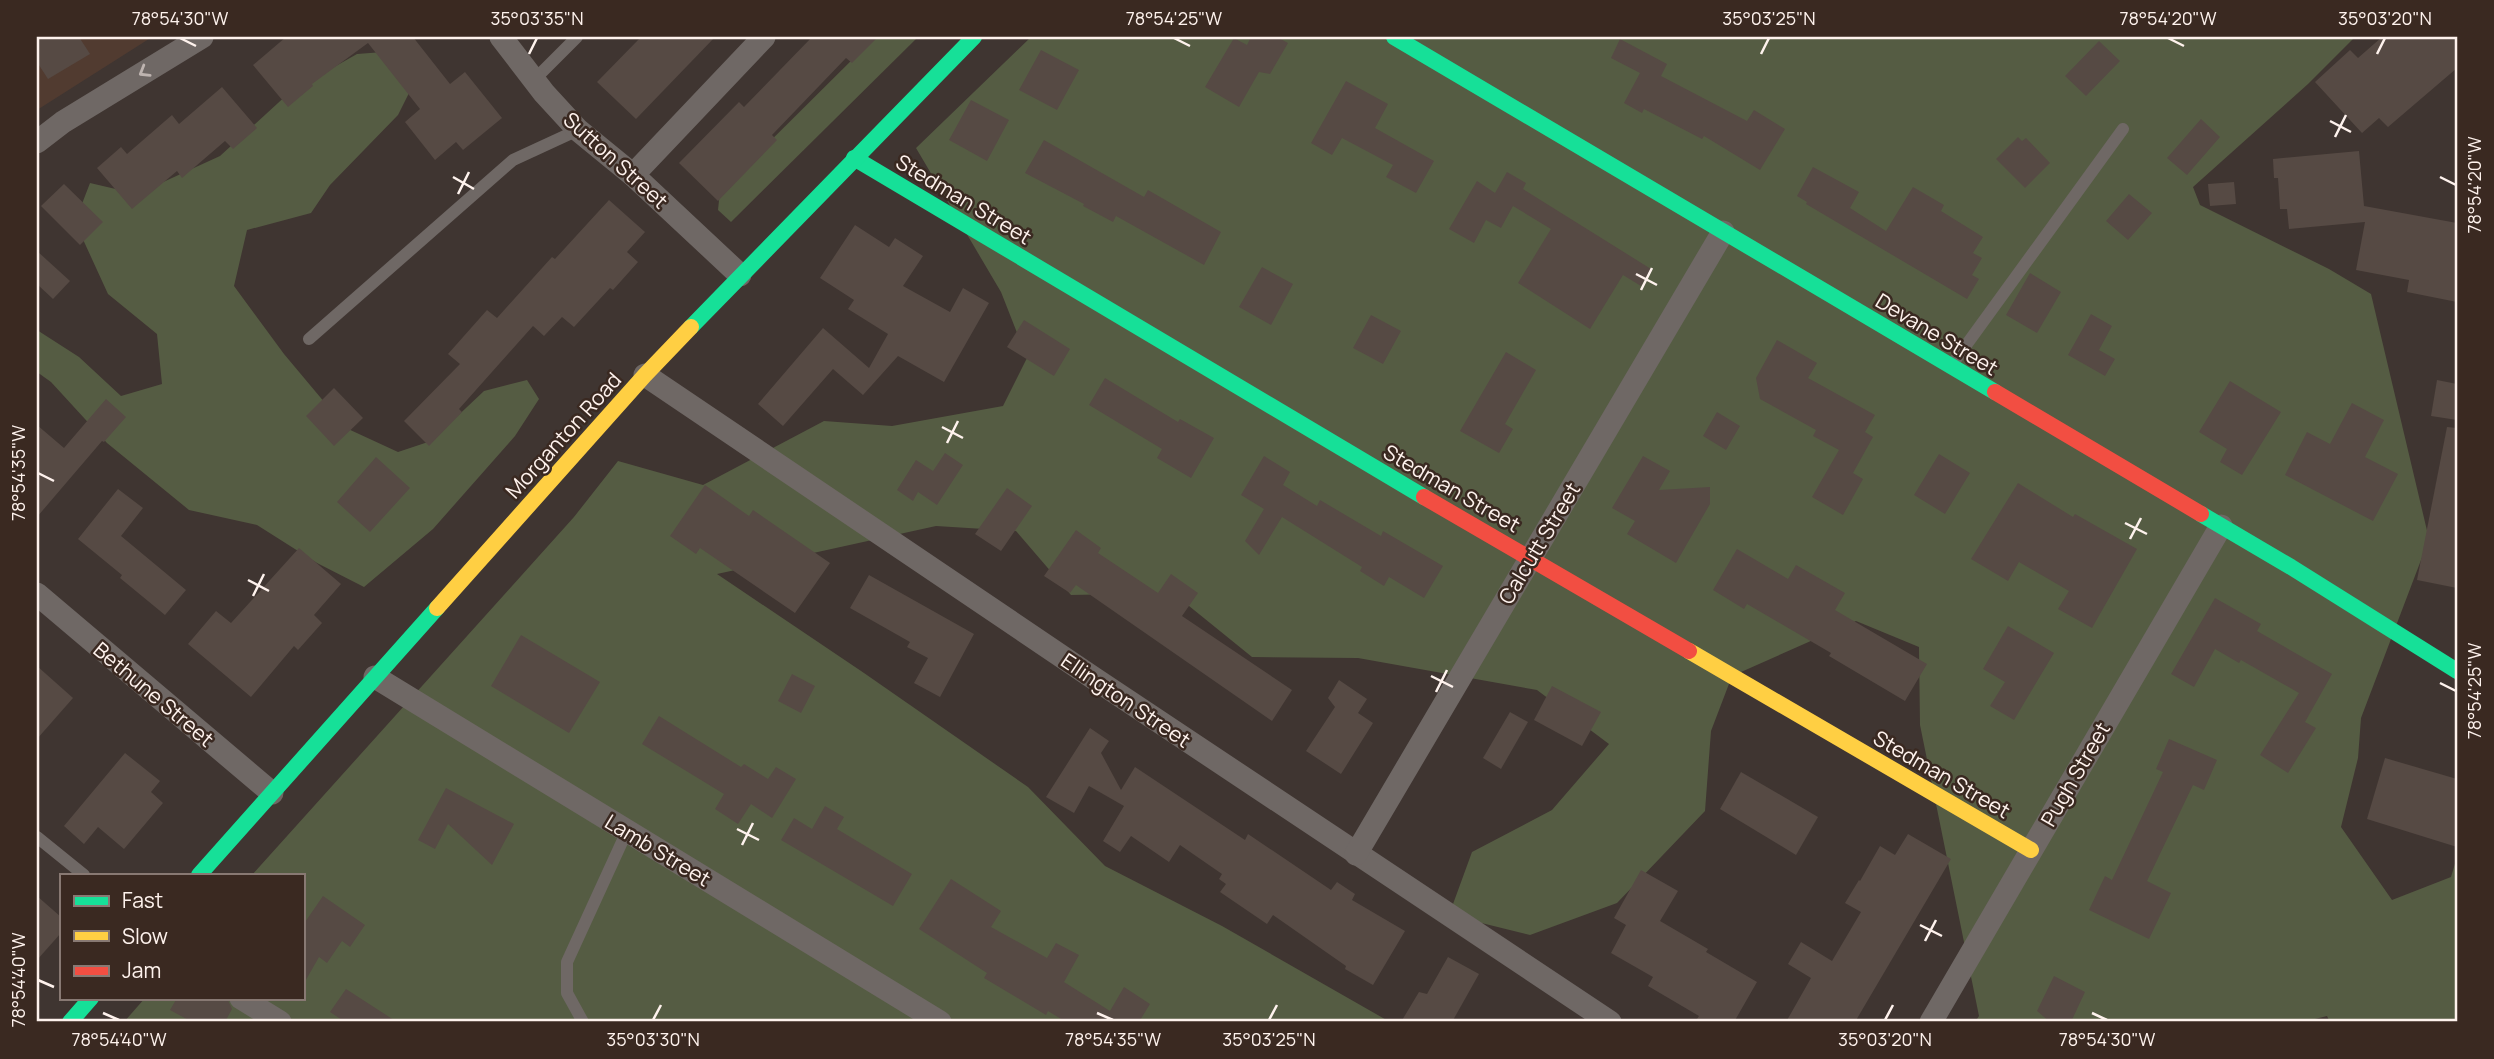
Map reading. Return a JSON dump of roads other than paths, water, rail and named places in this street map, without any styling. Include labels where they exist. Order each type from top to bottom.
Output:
[{"type":"street","points":[[37,142],[63,122],[202,37]]},
{"type":"street","name":"Sutton Street","points":[[501,37],[578,130],[633,175],[740,275]]},
{"type":"street","points":[[633,175],[764,37]]},
{"type":"street","name":"Morganton Road","points":[[200,874],[645,375],[974,37]]},
{"type":"street","name":"Devane Street","points":[[1394,37],[2221,526],[2457,671]]},
{"type":"street","name":"Stedman Street","points":[[854,159],[1530,559],[2031,850]]},
{"type":"street","name":"Calcutt Street","points":[[1356,854],[1723,232]]},
{"type":"street","name":"Ellington Street","points":[[645,375],[1610,1022]]},
{"type":"street","name":"Pugh Street","points":[[1931,1022],[2221,526]]},
{"type":"street","name":"Bethune Street","points":[[37,594],[272,793]]},
{"type":"street","name":"Lamb Street","points":[[375,677],[940,1022]]},
{"type":"street","points":[[70,1022],[89,1000]]},
{"type":"street","points":[[243,1000],[280,1022]]},
{"type":"lane","points":[[534,80],[577,37]]},
{"type":"lane","points":[[309,339],[513,160],[578,130]]},
{"type":"lane","points":[[1951,366],[2123,130]]},
{"type":"lane","points":[[583,1022],[567,993],[567,962],[627,831]]},
{"type":"lane","points":[[37,837],[83,874]]}]
